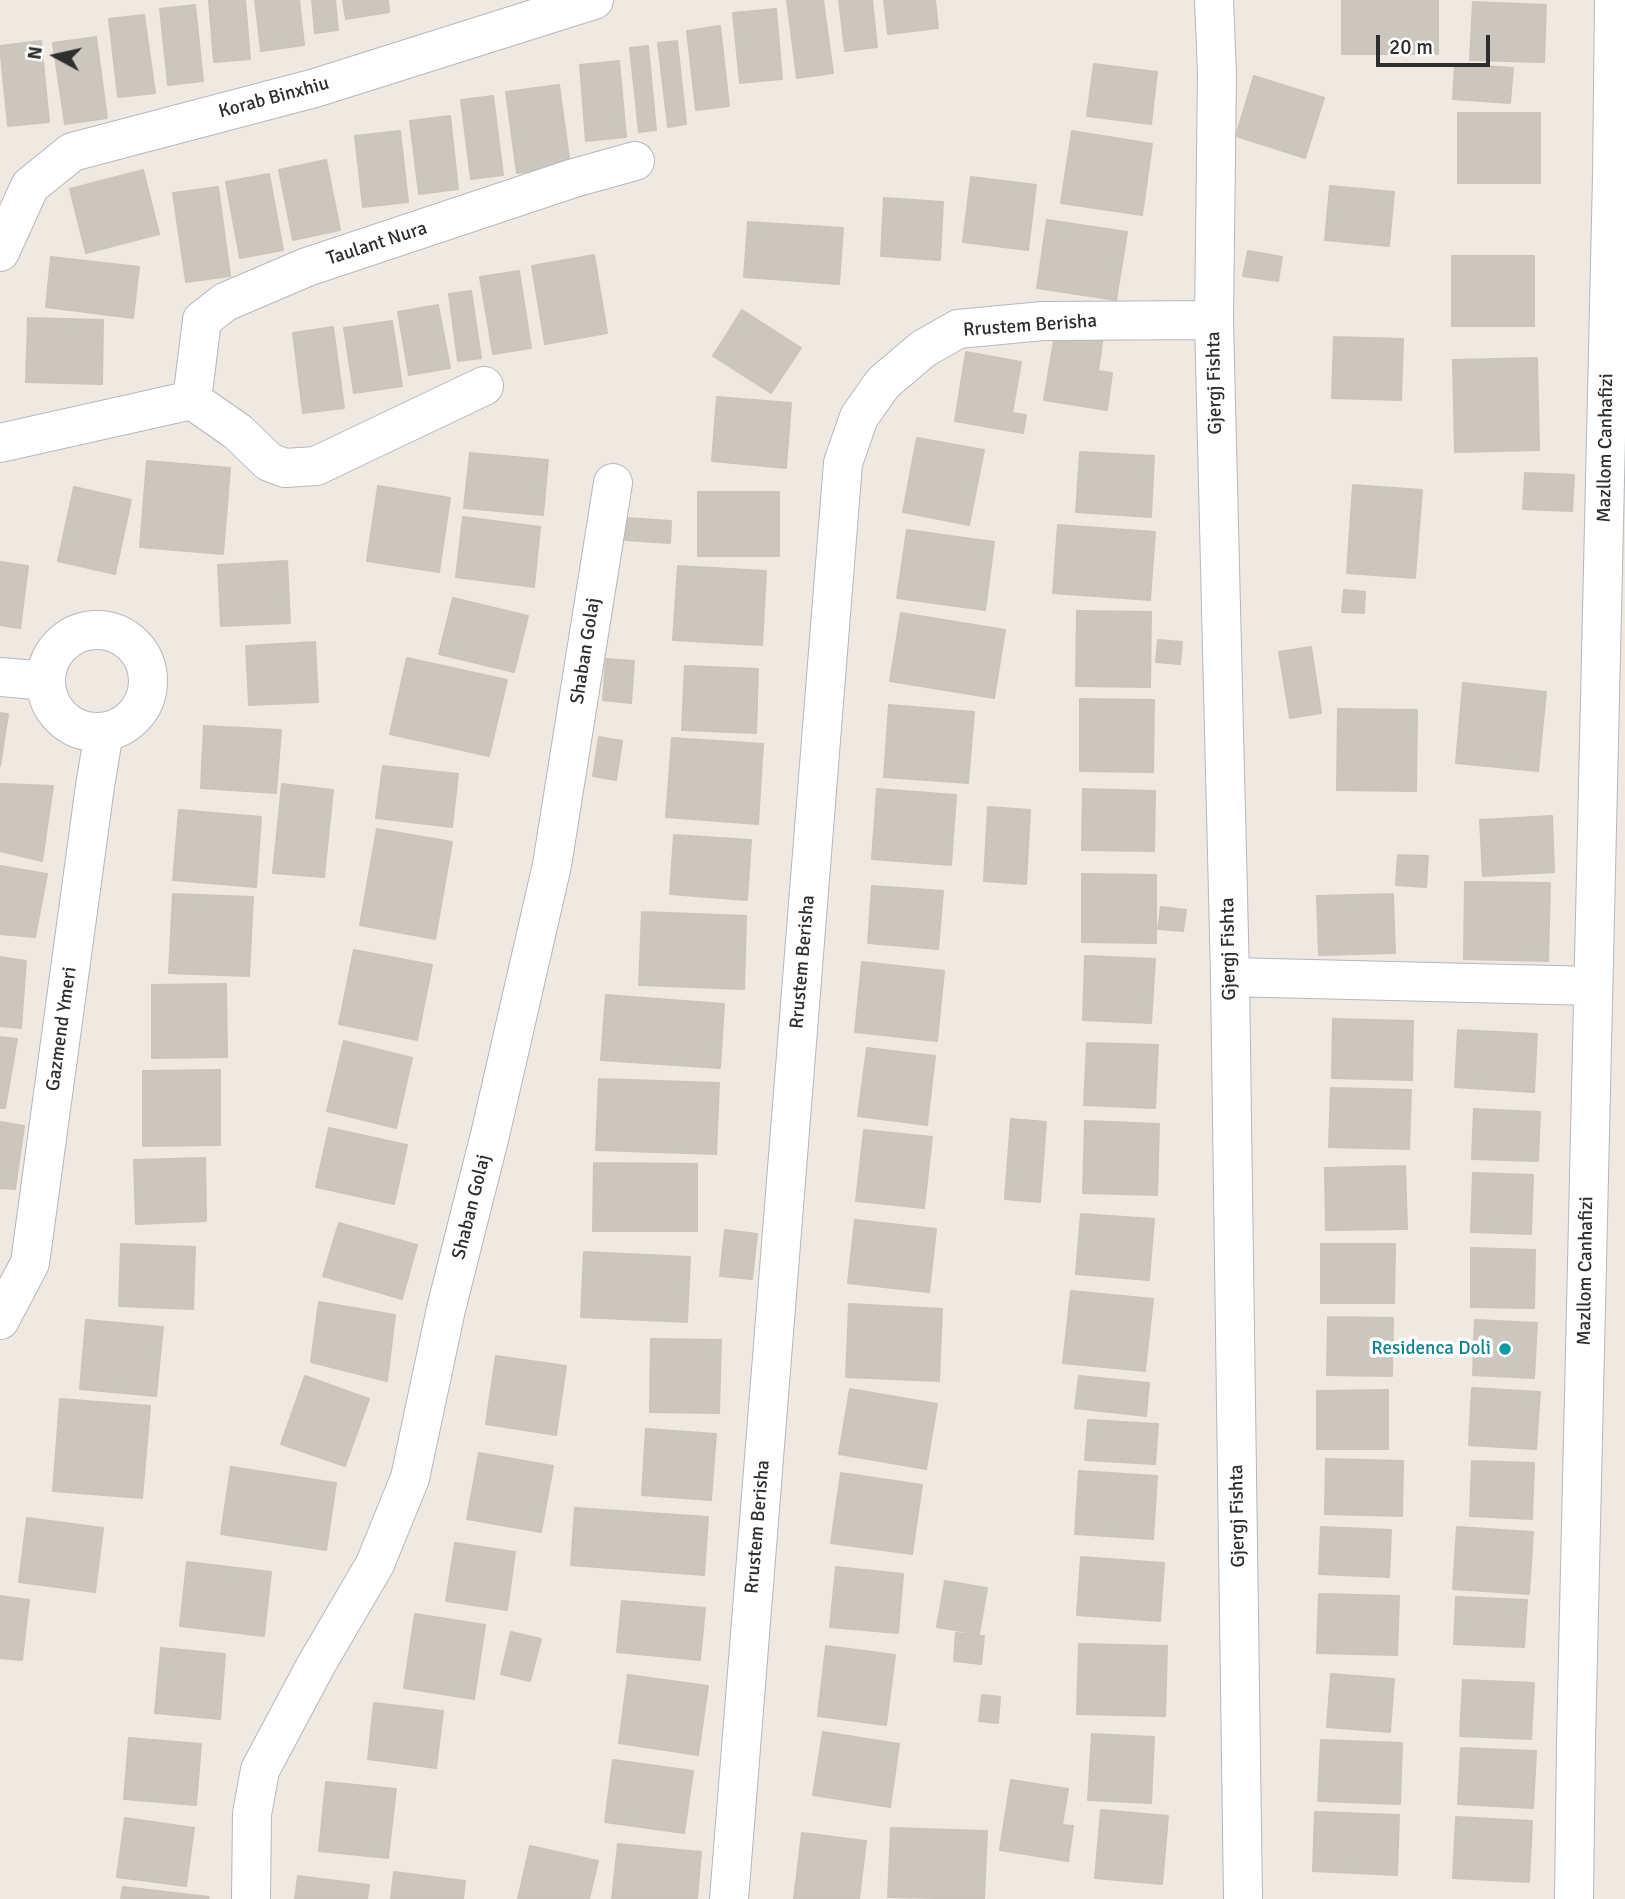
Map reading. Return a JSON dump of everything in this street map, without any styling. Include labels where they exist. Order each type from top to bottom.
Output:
[{"type":"street","name":"Korab Binxhiu","points":[[0,252],[30,186],[72,152],[315,88],[594,0]]},
{"type":"street","name":"Gjergj Fishta","points":[[1214,0],[1217,72],[1213,320],[1230,976],[1243,1899]]},
{"type":"street","name":"Mazllom Canhafizi","points":[[1574,1899],[1593,986],[1613,643],[1619,180],[1614,0]]},
{"type":"street","name":"Taulant Nura","points":[[192,400],[202,320],[225,302],[307,267],[574,178],[635,161]]},
{"type":"street","name":"Rrustem Berisha","points":[[729,1899],[843,463],[859,417],[883,383],[923,349],[958,329],[1043,321],[1213,320]]},
{"type":"street","points":[[0,443],[192,400],[238,432],[269,462],[285,468],[316,466],[484,386]]},
{"type":"street","name":"Shaban Golaj","points":[[251,1899],[252,1814],[260,1770],[374,1564],[410,1478],[446,1309],[490,1135],[552,865],[613,484]]},
{"type":"street","points":[[110,631],[136,647],[146,665],[148,686],[142,706],[128,722],[104,732],[79,730],[62,719],[50,701],[46,681],[54,652],[61,643],[79,632],[110,631]]},
{"type":"street","points":[[0,677],[46,681]]},
{"type":"street","name":"Gazmend Ymeri","points":[[0,1320],[30,1263],[104,732]]},
{"type":"street","points":[[1230,976],[1593,986]]},
{"type":"building","points":[[209,0],[245,0],[250,59],[214,62]]},
{"type":"building","points":[[255,0],[299,0],[304,45],[261,51]]},
{"type":"building","points":[[312,0],[335,0],[338,30],[315,33]]},
{"type":"building","points":[[343,0],[388,0],[389,12],[346,19]]},
{"type":"building","points":[[787,0],[823,0],[833,73],[797,78]]},
{"type":"building","points":[[839,0],[872,0],[877,47],[845,51]]},
{"type":"building","points":[[884,0],[935,0],[938,28],[888,34]]},
{"type":"building","points":[[1342,0],[1438,0],[1438,54],[1342,54]]},
{"type":"building","points":[[1473,2],[1546,5],[1544,62],[1470,60]]},
{"type":"building","points":[[195,5],[203,81],[168,85],[160,9]]},
{"type":"building","points":[[776,9],[782,79],[740,83],[733,13]]},
{"type":"building","points":[[144,15],[155,93],[118,97],[109,19]]},
{"type":"building","points":[[720,26],[729,106],[696,110],[687,31]]},
{"type":"building","points":[[96,37],[107,118],[65,124],[53,43]]},
{"type":"building","points":[[41,41],[49,122],[8,126],[0,46]]},
{"type":"building","points":[[677,41],[686,124],[668,127],[658,43]]},
{"type":"building","points":[[648,46],[656,130],[639,132],[630,48]]},
{"type":"building","points":[[619,61],[626,137],[586,141],[580,65]]},
{"type":"building","points":[[1094,64],[1157,72],[1151,124],[1087,116]]},
{"type":"building","points":[[1455,64],[1513,68],[1510,103],[1453,99]]},
{"type":"building","points":[[1254,76],[1324,98],[1305,158],[1236,136]]},
{"type":"building","points":[[559,85],[570,166],[517,173],[506,92]]},
{"type":"building","points":[[493,96],[503,175],[471,179],[461,100]]},
{"type":"building","points":[[1458,113],[1540,113],[1540,183],[1458,183]]},
{"type":"building","points":[[450,116],[458,189],[419,194],[410,121]]},
{"type":"building","points":[[400,131],[408,202],[363,207],[355,136]]},
{"type":"building","points":[[1072,131],[1152,144],[1142,215],[1061,203]]},
{"type":"building","points":[[326,160],[340,230],[293,240],[279,170]]},
{"type":"building","points":[[143,170],[159,234],[86,253],[70,189]]},
{"type":"building","points":[[269,174],[283,250],[240,258],[226,182]]},
{"type":"building","points":[[971,177],[1036,185],[1028,250],[963,242]]},
{"type":"building","points":[[1330,186],[1394,192],[1389,246],[1325,240]]},
{"type":"building","points":[[218,187],[230,276],[186,282],[173,193]]},
{"type":"building","points":[[884,198],[943,202],[940,260],[881,256]]},
{"type":"building","points":[[1047,220],[1127,232],[1116,300],[1037,288]]},
{"type":"building","points":[[748,222],[843,228],[839,284],[744,277]]},
{"type":"building","points":[[1248,251],[1282,257],[1278,281],[1243,276]]},
{"type":"building","points":[[594,255],[607,333],[545,344],[532,266]]},
{"type":"building","points":[[1452,256],[1534,256],[1534,326],[1452,326]]},
{"type":"building","points":[[51,257],[139,267],[133,318],[46,307]]},
{"type":"building","points":[[519,271],[531,348],[493,354],[480,277]]},
{"type":"building","points":[[471,291],[481,358],[458,361],[449,294]]},
{"type":"building","points":[[438,305],[450,368],[409,375],[398,312]]},
{"type":"building","points":[[742,310],[801,348],[771,393],[713,356]]},
{"type":"building","points":[[28,318],[103,320],[102,384],[26,382]]},
{"type":"building","points":[[392,321],[402,386],[354,393],[344,328]]},
{"type":"building","points":[[333,327],[344,408],[303,413],[293,333]]},
{"type":"building","points":[[1056,329],[1103,336],[1098,371],[1112,373],[1107,410],[1044,400]]},
{"type":"building","points":[[1334,337],[1403,339],[1401,400],[1332,398]]},
{"type":"building","points":[[966,352],[1021,362],[1012,413],[1026,415],[1023,433],[955,421]]},
{"type":"building","points":[[1537,358],[1539,450],[1455,452],[1453,360]]},
{"type":"building","points":[[717,397],[791,403],[786,468],[712,461]]},
{"type":"building","points":[[917,438],[984,450],[969,525],[903,512]]},
{"type":"building","points":[[1080,452],[1154,456],[1151,517],[1076,512]]},
{"type":"building","points":[[470,453],[548,460],[543,515],[464,508]]},
{"type":"building","points":[[147,461],[230,468],[223,554],[140,547]]},
{"type":"building","points":[[1525,473],[1574,475],[1572,511],[1523,509]]},
{"type":"building","points":[[1353,485],[1422,490],[1415,578],[1347,573]]},
{"type":"building","points":[[378,486],[450,498],[439,572],[367,561]]},
{"type":"building","points":[[74,487],[131,500],[115,574],[58,561]]},
{"type":"building","points":[[698,492],[779,492],[779,556],[698,556]]},
{"type":"building","points":[[463,517],[540,527],[534,587],[456,577]]},
{"type":"building","points":[[626,518],[671,521],[670,543],[625,540]]},
{"type":"building","points":[[1058,525],[1155,532],[1150,600],[1053,593]]},
{"type":"building","points":[[907,530],[994,542],[985,610],[897,598]]},
{"type":"building","points":[[287,561],[290,623],[221,626],[218,565]]},
{"type":"building","points":[[0,562],[28,566],[20,628],[0,625]]},
{"type":"building","points":[[678,566],[766,571],[762,645],[673,640]]},
{"type":"building","points":[[1344,590],[1365,592],[1364,613],[1342,612]]},
{"type":"building","points":[[453,598],[528,616],[514,672],[439,654]]},
{"type":"building","points":[[1077,611],[1151,612],[1150,687],[1076,686]]},
{"type":"building","points":[[901,613],[1005,630],[994,698],[890,681]]},
{"type":"building","points":[[1158,640],[1182,642],[1180,664],[1156,662]]},
{"type":"building","points":[[315,642],[318,702],[249,705],[246,646]]},
{"type":"building","points":[[1311,647],[1321,713],[1290,718],[1279,652]]},
{"type":"building","points":[[407,658],[507,680],[489,756],[390,734]]},
{"type":"building","points":[[606,659],[634,661],[631,703],[603,700]]},
{"type":"building","points":[[685,666],[758,669],[756,733],[682,730]]},
{"type":"building","points":[[1463,683],[1546,692],[1538,771],[1456,763]]},
{"type":"building","points":[[1080,699],[1154,700],[1153,772],[1080,771]]},
{"type":"building","points":[[889,705],[974,712],[968,783],[884,777]]},
{"type":"building","points":[[1338,709],[1417,710],[1416,791],[1337,790]]},
{"type":"building","points":[[0,713],[8,714],[0,766]]},
{"type":"building","points":[[204,726],[281,730],[276,793],[201,788]]},
{"type":"building","points":[[599,737],[622,741],[616,780],[593,776]]},
{"type":"building","points":[[672,738],[763,744],[758,824],[666,817]]},
{"type":"building","points":[[383,766],[458,774],[452,827],[376,818]]},
{"type":"building","points":[[0,784],[53,786],[42,861],[0,851]]},
{"type":"building","points":[[282,784],[333,790],[324,877],[273,873]]},
{"type":"building","points":[[877,789],[956,795],[951,865],[872,859]]},
{"type":"building","points":[[1083,789],[1155,791],[1154,851],[1082,850]]},
{"type":"building","points":[[988,807],[1030,810],[1026,884],[984,881]]},
{"type":"building","points":[[179,810],[261,817],[256,887],[173,880]]},
{"type":"building","points":[[1552,816],[1554,872],[1483,876],[1480,820]]},
{"type":"building","points":[[377,829],[452,842],[435,939],[360,925]]},
{"type":"building","points":[[674,835],[751,840],[747,900],[670,894]]},
{"type":"building","points":[[1398,855],[1428,856],[1426,887],[1396,885]]},
{"type":"building","points":[[0,866],[47,874],[35,937],[0,934]]},
{"type":"building","points":[[1082,874],[1156,875],[1156,943],[1082,942]]},
{"type":"building","points":[[1465,882],[1550,883],[1548,961],[1464,959]]},
{"type":"building","points":[[872,886],[943,891],[938,949],[868,943]]},
{"type":"building","points":[[173,894],[253,897],[249,976],[169,973]]},
{"type":"building","points":[[1393,894],[1395,953],[1319,955],[1317,896]]},
{"type":"building","points":[[1161,907],[1186,910],[1183,931],[1158,929]]},
{"type":"building","points":[[642,912],[746,916],[744,989],[639,985]]},
{"type":"building","points":[[354,950],[432,965],[417,1040],[339,1024]]},
{"type":"building","points":[[1085,956],[1155,959],[1151,1023],[1083,1020]]},
{"type":"building","points":[[0,957],[26,961],[21,1028],[0,1026]]},
{"type":"building","points":[[862,962],[944,971],[937,1041],[855,1032]]},
{"type":"building","points":[[226,984],[227,1057],[152,1058],[152,985]]},
{"type":"building","points":[[606,995],[724,1004],[720,1068],[601,1060]]},
{"type":"building","points":[[1333,1019],[1413,1021],[1412,1080],[1332,1078]]},
{"type":"building","points":[[1458,1030],[1537,1034],[1534,1092],[1455,1087]]},
{"type":"building","points":[[0,1037],[17,1039],[5,1108],[0,1108]]},
{"type":"building","points":[[344,1041],[412,1058],[396,1128],[327,1111]]},
{"type":"building","points":[[1087,1043],[1158,1045],[1155,1108],[1084,1105]]},
{"type":"building","points":[[867,1048],[935,1056],[927,1125],[858,1116]]},
{"type":"building","points":[[220,1070],[220,1145],[143,1146],[143,1071]]},
{"type":"building","points":[[599,1079],[719,1083],[716,1154],[596,1150]]},
{"type":"building","points":[[1331,1088],[1411,1090],[1409,1149],[1329,1147]]},
{"type":"building","points":[[1474,1109],[1540,1112],[1538,1161],[1472,1159]]},
{"type":"building","points":[[1011,1119],[1046,1122],[1040,1202],[1005,1199]]},
{"type":"building","points":[[1085,1121],[1159,1124],[1157,1195],[1083,1193]]},
{"type":"building","points":[[0,1122],[24,1126],[15,1189],[0,1188]]},
{"type":"building","points":[[329,1128],[407,1145],[394,1204],[316,1187]]},
{"type":"building","points":[[864,1130],[932,1137],[924,1208],[856,1201]]},
{"type":"building","points":[[205,1158],[206,1221],[136,1224],[134,1160]]},
{"type":"building","points":[[594,1163],[697,1164],[697,1231],[593,1231]]},
{"type":"building","points":[[1405,1166],[1407,1229],[1326,1230],[1325,1168]]},
{"type":"building","points":[[1473,1173],[1533,1175],[1531,1234],[1471,1232]]},
{"type":"building","points":[[1081,1214],[1154,1219],[1149,1280],[1076,1274]]},
{"type":"building","points":[[855,1220],[936,1229],[929,1292],[848,1283]]},
{"type":"building","points":[[339,1223],[417,1245],[402,1299],[323,1276]]},
{"type":"building","points":[[725,1230],[757,1234],[752,1279],[720,1276]]},
{"type":"building","points":[[121,1244],[195,1247],[193,1309],[119,1306]]},
{"type":"building","points":[[1321,1244],[1395,1244],[1394,1303],[1321,1303]]},
{"type":"building","points":[[1471,1248],[1535,1250],[1534,1308],[1471,1307]]},
{"type":"building","points":[[584,1252],[690,1257],[687,1322],[581,1317]]},
{"type":"building","points":[[1071,1291],[1153,1299],[1145,1371],[1063,1363]]},
{"type":"building","points":[[319,1302],[395,1315],[387,1381],[311,1362]]},
{"type":"building","points":[[849,1304],[942,1309],[939,1381],[846,1377]]},
{"type":"building","points":[[1328,1317],[1393,1318],[1392,1376],[1327,1375]]},
{"type":"building","points":[[86,1320],[163,1327],[156,1396],[80,1389]]},
{"type":"building","name":"Residenca Doli","points":[[1475,1320],[1537,1323],[1534,1378],[1473,1375]]},
{"type":"building","points":[[651,1339],[721,1340],[719,1413],[650,1412]]},
{"type":"building","points":[[496,1356],[566,1366],[556,1435],[486,1424]]},
{"type":"building","points":[[305,1376],[369,1399],[345,1466],[281,1444]]},
{"type":"building","points":[[1079,1376],[1149,1383],[1146,1416],[1075,1408]]},
{"type":"building","points":[[1472,1388],[1540,1392],[1536,1449],[1469,1445]]},
{"type":"building","points":[[850,1389],[937,1404],[926,1469],[839,1454]]},
{"type":"building","points":[[1388,1390],[1388,1449],[1317,1449],[1317,1391]]},
{"type":"building","points":[[60,1399],[150,1406],[142,1498],[53,1491]]},
{"type":"building","points":[[1088,1420],[1158,1424],[1155,1464],[1085,1460]]},
{"type":"building","points":[[646,1429],[716,1434],[711,1500],[642,1495]]},
{"type":"building","points":[[479,1453],[553,1466],[541,1532],[467,1519]]},
{"type":"building","points":[[1326,1459],[1403,1461],[1402,1516],[1325,1514]]},
{"type":"building","points":[[1472,1461],[1534,1463],[1532,1519],[1470,1516]]},
{"type":"building","points":[[231,1467],[336,1483],[326,1550],[221,1534]]},
{"type":"building","points":[[1079,1471],[1157,1476],[1153,1539],[1075,1534]]},
{"type":"building","points":[[841,1473],[922,1485],[912,1554],[831,1543]]},
{"type":"building","points":[[575,1508],[708,1517],[704,1575],[571,1565]]},
{"type":"building","points":[[27,1518],[103,1528],[95,1592],[19,1582]]},
{"type":"building","points":[[1321,1527],[1391,1530],[1389,1577],[1319,1574]]},
{"type":"building","points":[[1457,1527],[1533,1532],[1529,1594],[1453,1589]]},
{"type":"building","points":[[455,1543],[515,1552],[507,1610],[446,1601]]},
{"type":"building","points":[[1081,1557],[1164,1563],[1160,1621],[1077,1615]]},
{"type":"building","points":[[187,1562],[271,1572],[264,1636],[180,1626]]},
{"type":"building","points":[[836,1567],[903,1574],[898,1633],[830,1627]]},
{"type":"building","points":[[945,1581],[987,1588],[979,1634],[937,1627]]},
{"type":"building","points":[[1319,1594],[1399,1596],[1397,1655],[1317,1653]]},
{"type":"building","points":[[0,1596],[29,1600],[22,1660],[0,1658]]},
{"type":"building","points":[[1456,1597],[1527,1600],[1524,1647],[1454,1644]]},
{"type":"building","points":[[622,1601],[705,1608],[700,1660],[617,1652]]},
{"type":"building","points":[[415,1614],[485,1625],[474,1699],[404,1688]]},
{"type":"building","points":[[511,1632],[541,1639],[530,1681],[501,1674]]},
{"type":"building","points":[[956,1633],[984,1636],[981,1664],[954,1661]]},
{"type":"building","points":[[1079,1644],[1167,1646],[1165,1716],[1077,1714]]},
{"type":"building","points":[[826,1646],[895,1655],[886,1725],[818,1716]]},
{"type":"building","points":[[161,1648],[225,1654],[220,1719],[155,1713]]},
{"type":"building","points":[[1331,1674],[1394,1679],[1390,1732],[1327,1727]]},
{"type":"building","points":[[628,1675],[708,1686],[698,1755],[619,1743]]},
{"type":"building","points":[[1463,1680],[1534,1683],[1531,1739],[1460,1736]]},
{"type":"building","points":[[982,1695],[1000,1697],[998,1723],[979,1721]]},
{"type":"building","points":[[374,1703],[443,1711],[436,1768],[368,1759]]},
{"type":"building","points":[[823,1732],[899,1744],[890,1807],[813,1795]]},
{"type":"building","points":[[1092,1734],[1154,1737],[1151,1803],[1088,1800]]},
{"type":"building","points":[[129,1738],[201,1744],[196,1805],[124,1799]]},
{"type":"building","points":[[1321,1740],[1402,1743],[1400,1804],[1318,1801]]},
{"type":"building","points":[[1461,1748],[1536,1751],[1533,1808],[1458,1804]]},
{"type":"building","points":[[613,1760],[693,1771],[684,1833],[605,1822]]},
{"type":"building","points":[[1011,1780],[1068,1789],[1062,1825],[1073,1826],[1068,1861],[1000,1850]]},
{"type":"building","points":[[326,1782],[396,1789],[388,1858],[319,1851]]},
{"type":"building","points":[[1101,1810],[1168,1816],[1162,1884],[1095,1878]]},
{"type":"building","points":[[1315,1812],[1399,1815],[1397,1875],[1313,1871]]},
{"type":"building","points":[[1456,1817],[1532,1821],[1529,1882],[1453,1878]]},
{"type":"building","points":[[125,1818],[194,1828],[186,1886],[117,1877]]},
{"type":"building","points":[[891,1828],[987,1831],[984,1899],[888,1897]]},
{"type":"building","points":[[802,1833],[866,1841],[859,1899],[794,1899]]},
{"type":"building","points":[[618,1844],[701,1852],[697,1899],[612,1899]]},
{"type":"building","points":[[530,1846],[598,1861],[589,1899],[518,1899]]},
{"type":"building","points":[[394,1872],[465,1881],[463,1899],[391,1899]]},
{"type":"building","points":[[298,1876],[369,1885],[367,1899],[295,1899]]},
{"type":"building","points":[[123,1887],[209,1897],[121,1899]]},
{"type":"place","name":"Residenca Doli","points":[[1505,1349]]}]
